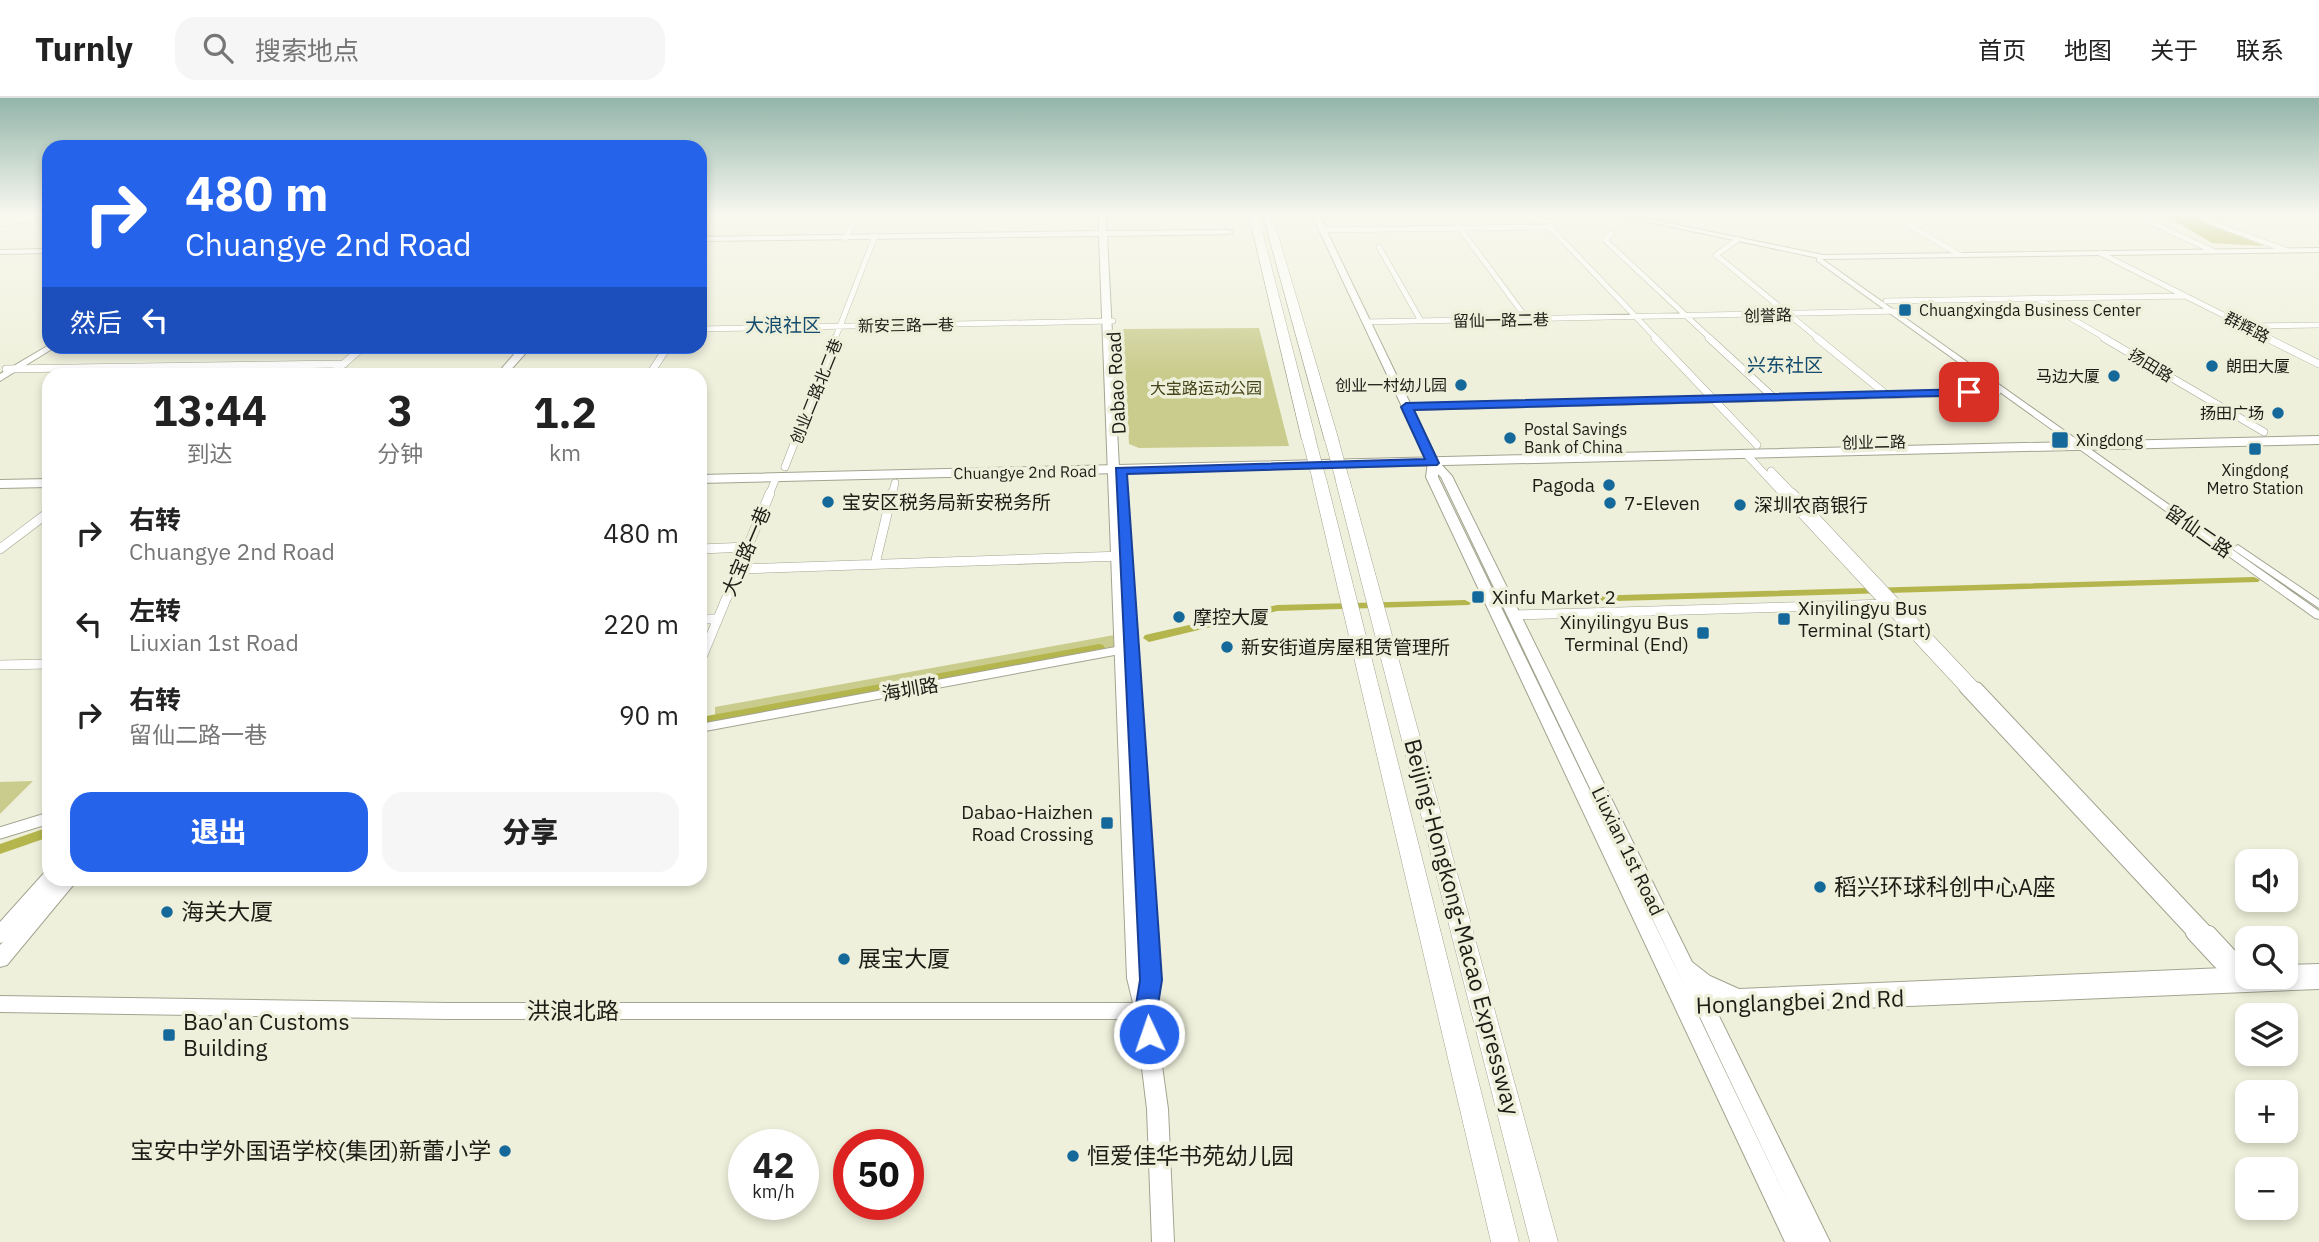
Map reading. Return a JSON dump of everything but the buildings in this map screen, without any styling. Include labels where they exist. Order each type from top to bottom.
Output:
[{"type":"highway","name":"Beijing-Hongkong-Macao Expressway","points":[[1266,268],[1505,1242]]},
{"type":"highway","name":"Beijing-Hongkong-Macao Expressway","points":[[1283,268],[1377,602],[1544,1242]]},
{"type":"main road","name":"Dabao Road","points":[[1106,268],[1121,556],[1151,980],[1146,1011]]},
{"type":"main road","name":"Liuxian 1st Road","points":[[1340,268],[1431,457],[1446,476],[1679,954],[1696,1003],[1796,1242]]},
{"type":"main road","points":[[0,378],[8,370],[42,350]]},
{"type":"main road","points":[[507,368],[520,354]]},
{"type":"main road","points":[[518,368],[531,354]]},
{"type":"main road","name":"创业二路","points":[[1431,457],[1753,452],[2319,431]]},
{"type":"main road","name":"创业二路","points":[[2078,441],[2319,440]]},
{"type":"main road","name":"Liuxian 1st Road","points":[[1431,457],[1432,477],[1819,1242]]},
{"type":"main road","name":"Chuangye 2nd Road","points":[[707,469],[781,472],[1431,457]]},
{"type":"main road","name":"Chuangye 2nd Road","points":[[707,478],[781,472]]},
{"type":"main road","points":[[0,484],[42,483]]},
{"type":"main road","points":[[0,494],[42,493]]},
{"type":"main road","name":"Dabao Road","points":[[1121,556],[1121,650],[1136,978],[1146,1011]]},
{"type":"main road","points":[[0,935],[44,886]]},
{"type":"main road","points":[[0,958],[63,886]]},
{"type":"main road","points":[[1679,954],[1692,971],[1709,984],[1731,993],[1758,995]]},
{"type":"main road","points":[[2298,972],[2319,971]]},
{"type":"main road","name":"Honglangbei 2nd Rd","points":[[1696,1003],[2235,977]]},
{"type":"main road","name":"Honglangbei 2nd Rd","points":[[1696,1003],[1758,995],[2235,977]]},
{"type":"main road","name":"Honglangbei 2nd Rd","points":[[2298,981],[2319,982]]},
{"type":"main road","name":"洪浪北路","points":[[0,1004],[474,1011],[1146,1011]]},
{"type":"main road","points":[[1146,1011],[1153,1056],[1163,1242]]},
{"type":"street","name":"创业二路北二巷","points":[[781,472],[863,268]]},
{"type":"street","points":[[1391,268],[1421,321]]},
{"type":"street","points":[[1489,268],[1527,319]]},
{"type":"street","points":[[1592,268],[1715,399],[1753,452],[1864,582],[1884,595],[2235,967]]},
{"type":"street","points":[[1635,268],[1774,398]]},
{"type":"street","points":[[1733,268],[1887,395]]},
{"type":"street","points":[[1832,268],[2078,441]]},
{"type":"street","points":[[1837,268],[1886,301],[1896,311]]},
{"type":"street","name":"群辉路","points":[[2130,268],[2319,364]]},
{"type":"street","points":[[1886,301],[2185,296]]},
{"type":"street","name":"扬田路","points":[[2038,299],[2264,432]]},
{"type":"street","name":"创誉路","points":[[1636,317],[1896,311]]},
{"type":"street","name":"留仙一路二巷","points":[[1366,322],[1636,317]]},
{"type":"street","name":"新安三路一巷","points":[[707,329],[1109,321]]},
{"type":"street","points":[[2244,326],[2319,325]]},
{"type":"street","points":[[339,368],[355,354]]},
{"type":"street","points":[[120,368],[344,364]]},
{"type":"street","points":[[8,370],[42,369]]},
{"type":"street","points":[[1406,407],[1997,392]]},
{"type":"street","name":"留仙二路","points":[[2078,441],[2319,605]]},
{"type":"street","name":"留仙二路","points":[[2078,441],[2319,616]]},
{"type":"street","points":[[1753,452],[2235,967]]},
{"type":"street","name":"大宝路一巷","points":[[707,645],[781,472]]},
{"type":"street","points":[[874,564],[895,483]]},
{"type":"street","points":[[0,549],[42,517]]},
{"type":"street","points":[[707,548],[748,547]]},
{"type":"street","points":[[738,569],[1121,556]]},
{"type":"street","points":[[1513,615],[1884,595]]},
{"type":"street","points":[[707,619],[718,619]]},
{"type":"street","name":"海圳路","points":[[707,727],[1121,650]]},
{"type":"street","points":[[0,665],[42,664]]},
{"type":"street","points":[[0,833],[42,820]]},
{"type":"green space","name":"大宝路运动公园","points":[[1259,328],[1289,446],[1139,448],[1129,444],[1123,329]]},
{"type":"green space","points":[[1120,634],[1121,650],[715,728],[715,707]]},
{"type":"green space","points":[[33,781],[0,814],[0,782]]},
{"type":"waterway","points":[[1549,600],[2254,580]]},
{"type":"waterway","points":[[1149,638],[1277,608],[1465,603]]},
{"type":"waterway","points":[[707,720],[1099,648]]},
{"type":"waterway","points":[[0,849],[42,834]]},
{"type":"place","name":"Chuangxingda Business Center","points":[[1905,310]]},
{"type":"place","name":"朗田大厦","points":[[2212,366]]},
{"type":"place","name":"马边大厦","points":[[2114,376]]},
{"type":"place","name":"创业一村幼儿园","points":[[1461,385]]},
{"type":"place","name":"扬田广场","points":[[2278,413]]},
{"type":"place","name":"Postal Savings Bank of China","points":[[1510,438]]},
{"type":"place","name":"Xingdong","points":[[2060,440]]},
{"type":"place","name":"Xingdong Metro Station","points":[[2255,449]]},
{"type":"place","name":"Pagoda","points":[[1609,485]]},
{"type":"place","name":"宝安区税务局新安税务所","points":[[828,502]]},
{"type":"place","name":"7-Eleven","points":[[1610,503]]},
{"type":"place","name":"深圳农商银行","points":[[1740,505]]},
{"type":"place","name":"Xinfu Market 2","points":[[1478,597]]},
{"type":"place","name":"摩控大厦","points":[[1179,617]]},
{"type":"place","name":"Xinyilingyu Bus Terminal (Start)","points":[[1784,619]]},
{"type":"place","name":"Xinyilingyu Bus Terminal (End)","points":[[1703,633]]},
{"type":"place","name":"新安街道房屋租赁管理所","points":[[1227,647]]},
{"type":"place","name":"Dabao-Haizhen Road Crossing","points":[[1107,823]]},
{"type":"place","name":"稻兴环球科创中心A座","points":[[1820,887]]},
{"type":"place","name":"海关大厦","points":[[167,912]]},
{"type":"place","name":"展宝大厦","points":[[844,959]]},
{"type":"place","name":"Bao'an Customs Building","points":[[169,1035]]},
{"type":"place","name":"宝安中学外国语学校(集团)新蕾小学","points":[[505,1151]]},
{"type":"place","name":"恒爱佳华书苑幼儿园","points":[[1073,1156]]},
{"type":"district","name":"大浪社区","points":[[783,325]]},
{"type":"district","name":"兴东社区","points":[[1785,365]]},
{"type":"route","points":[[1149,1034],[1146,1011],[1151,980],[1121,470],[1433,463],[1406,407],[1969,392]]}]
